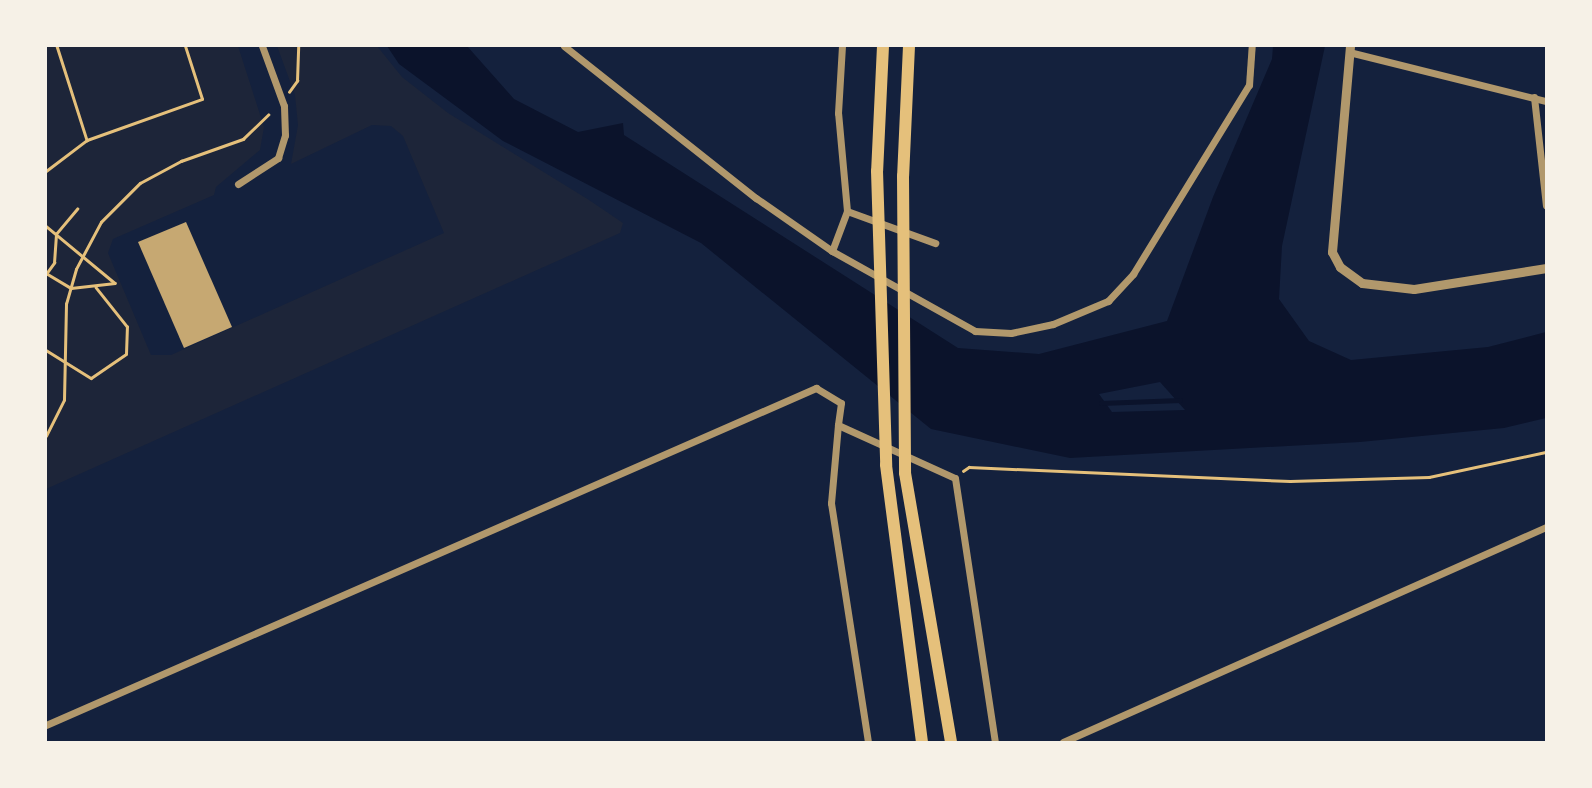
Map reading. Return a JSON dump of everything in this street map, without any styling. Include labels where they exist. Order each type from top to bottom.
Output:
[{"type":"highway","points":[[883,46],[877,172],[886,465],[913,691],[922,743]]},
{"type":"highway","points":[[909,46],[903,176],[905,473],[951,743]]},
{"type":"highway","points":[[939,679],[960,743]]},
{"type":"highway","points":[[913,691],[914,743]]},
{"type":"street","points":[[238,184],[278,158],[285,135],[284,106],[262,46]]},
{"type":"street","points":[[564,46],[756,198],[832,251],[975,331],[1011,333],[1053,324],[1108,301],[1133,274],[1249,85],[1252,46]]},
{"type":"street","points":[[832,251],[847,211],[838,113],[842,46]]},
{"type":"street","points":[[1546,100],[1350,49],[1332,252],[1340,267],[1362,283],[1414,289],[1546,268]]},
{"type":"street","points":[[1534,97],[1546,205]]},
{"type":"street","points":[[847,211],[935,243]]},
{"type":"street","points":[[46,725],[816,388],[841,402],[831,503],[868,743]]},
{"type":"street","points":[[838,425],[954,478],[995,743]]},
{"type":"street","points":[[1063,743],[1546,527]]},
{"type":"path","points":[[57,46],[87,140]]},
{"type":"path","points":[[46,171],[87,140],[202,99],[185,46]]},
{"type":"path","points":[[289,92],[297,80],[298,46]]},
{"type":"path","points":[[46,436],[64,400],[68,365],[64,327],[71,288],[83,254],[101,222],[140,183],[181,161],[243,139],[268,115]]},
{"type":"path","points":[[46,226],[56,234],[83,254],[115,284],[96,288],[71,288],[46,273],[54,263],[56,234],[77,209]]},
{"type":"path","points":[[46,350],[92,378],[126,354],[127,327],[96,288]]},
{"type":"path","points":[[954,478],[970,467],[1148,478],[1290,481],[1429,477],[1546,452]]},
{"type":"shaded area","points":[[46,46],[238,46],[264,127],[260,150],[216,187],[214,195],[113,239],[108,253],[151,355],[171,355],[444,233],[403,136],[391,126],[372,125],[291,164],[298,125],[295,95],[277,46],[377,46],[402,77],[448,113],[623,223],[620,233],[46,489]]},
{"type":"shaded area","points":[[387,46],[467,46],[514,99],[578,132],[623,123],[624,135],[958,348],[1039,354],[1167,321],[1213,197],[1272,59],[1273,46],[1325,46],[1282,246],[1279,299],[1309,341],[1351,360],[1488,347],[1546,332],[1546,418],[1504,428],[1360,442],[1070,458],[931,429],[701,243],[503,141],[399,64]],"holes":[[[1160,382],[1185,410],[1112,412],[1099,394]]]},
{"type":"building","points":[[186,222],[232,327],[184,348],[138,242]]},
{"type":"waterway","points":[[1101,403],[1180,400]]}]
